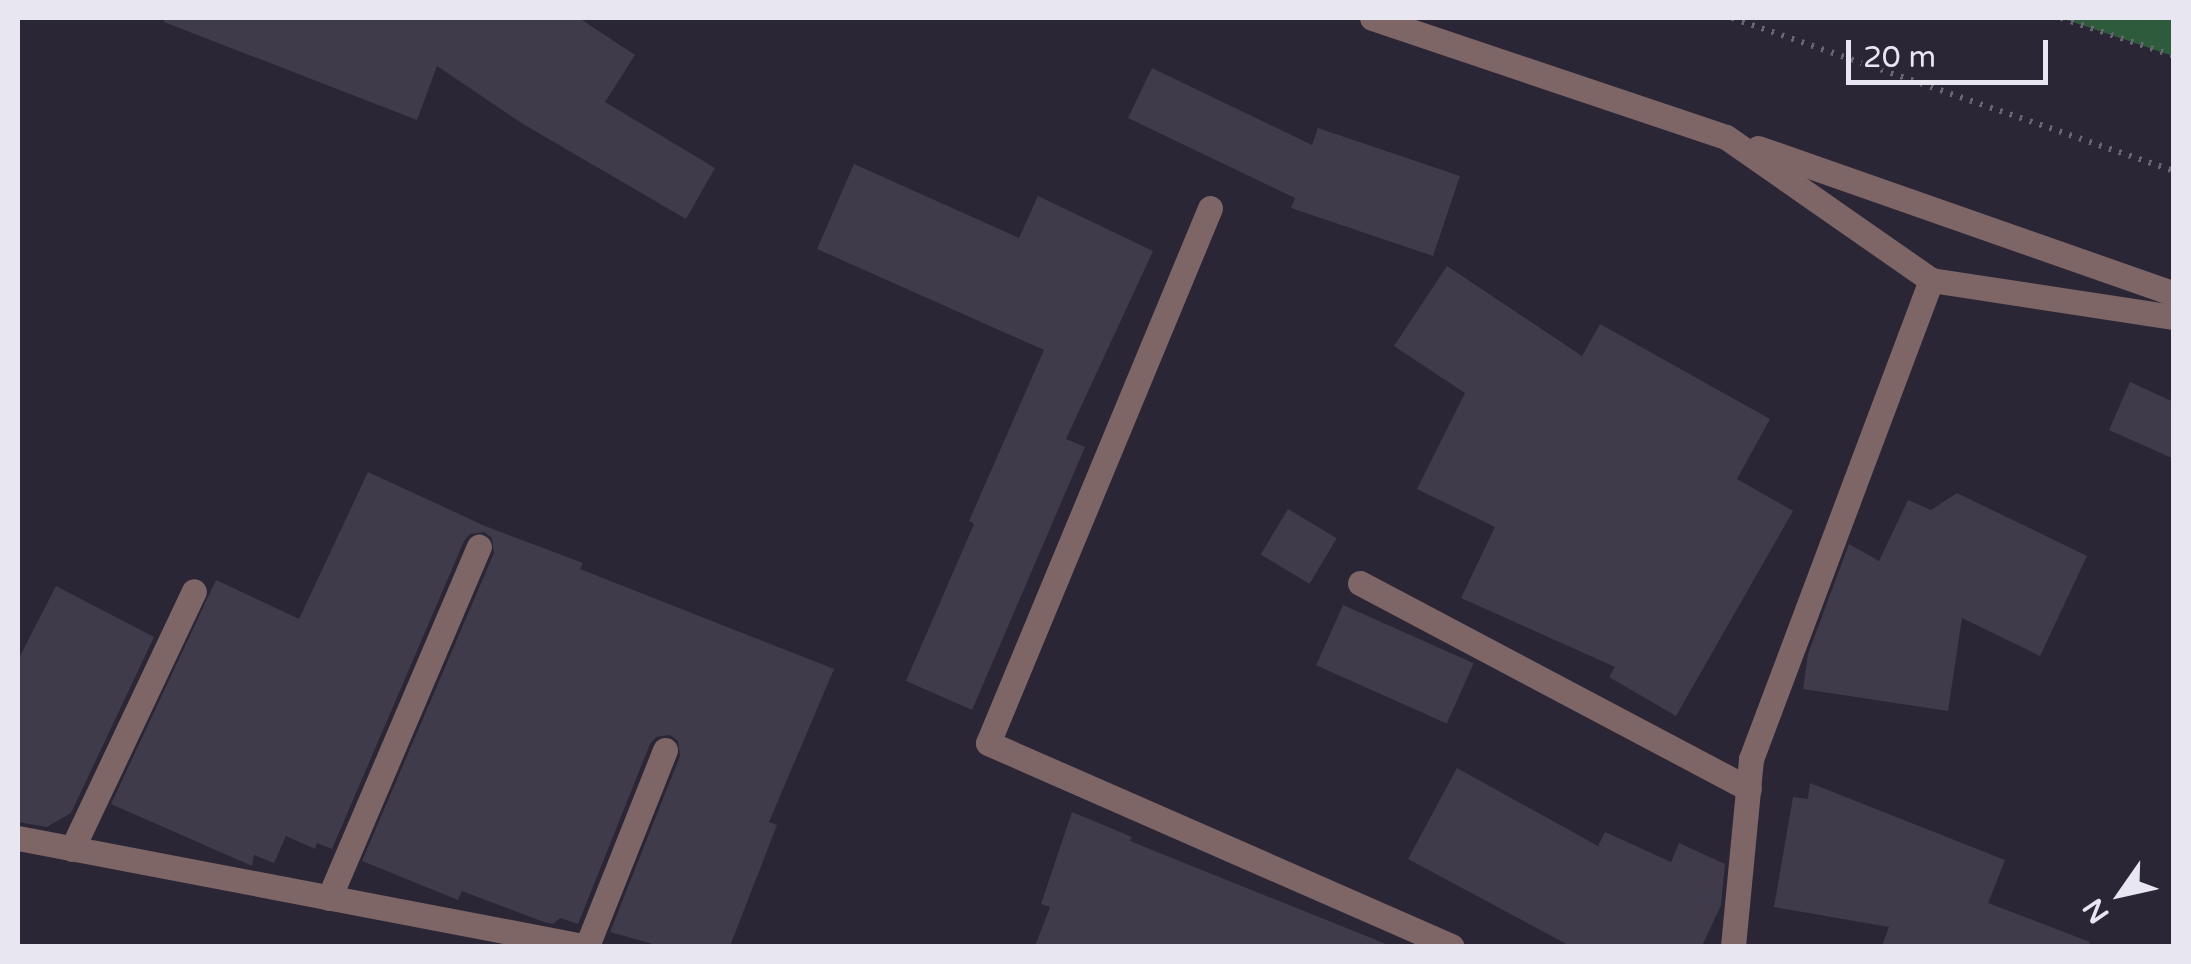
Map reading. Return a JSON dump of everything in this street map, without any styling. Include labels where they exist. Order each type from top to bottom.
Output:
[{"type":"street","points":[[1372,18],[2174,294]]},
{"type":"street","points":[[1726,137],[1931,280],[2174,317]]},
{"type":"street","points":[[1210,208],[988,743],[1451,946]]},
{"type":"street","points":[[1733,946],[1752,758],[1931,280]]},
{"type":"street","points":[[329,898],[479,547]]},
{"type":"street","points":[[1360,583],[1748,789]]},
{"type":"street","points":[[72,849],[194,590]]},
{"type":"street","points":[[18,838],[585,946],[665,750]]},
{"type":"path","points":[[1732,18],[2174,171]]},
{"type":"path","points":[[2061,18],[2174,56]]},
{"type":"green space","points":[[2061,18],[2173,18],[2173,56]]},
{"type":"building","points":[[165,18],[579,18],[635,55],[605,102],[715,168],[686,219],[523,124],[437,66],[417,120],[164,22]]},
{"type":"building","points":[[1152,68],[1312,145],[1318,128],[1460,176],[1433,256],[1291,208],[1295,198],[1128,118]]},
{"type":"building","points":[[854,164],[1019,238],[1038,196],[1153,251],[1066,439],[1085,447],[972,710],[906,681],[974,524],[969,521],[1044,350],[817,249]]},
{"type":"building","points":[[1447,266],[1582,356],[1600,324],[1770,419],[1737,479],[1793,511],[1676,716],[1609,677],[1615,667],[1461,598],[1495,527],[1417,489],[1465,393],[1394,346]]},
{"type":"building","points":[[2130,382],[2174,402],[2174,459],[2109,430]]},
{"type":"building","points":[[368,472],[485,526],[583,563],[580,569],[834,669],[769,822],[777,825],[730,946],[660,946],[610,932],[680,756],[678,741],[670,735],[656,737],[650,744],[578,924],[560,918],[553,924],[544,922],[462,891],[458,900],[362,861],[494,553],[492,538],[484,532],[470,534],[464,541],[332,849],[317,843],[315,849],[286,836],[274,863],[254,855],[252,866],[111,804],[216,580],[299,619]]},
{"type":"building","points":[[1957,493],[2087,556],[2040,656],[1962,618],[1948,711],[1803,689],[1808,654],[1849,544],[1879,561],[1908,500],[1931,510]]},
{"type":"building","points":[[1288,509],[1337,538],[1310,584],[1261,554]]},
{"type":"building","points":[[56,586],[154,637],[71,813],[47,827],[18,822],[18,660]]},
{"type":"building","points":[[1343,605],[1474,663],[1447,723],[1316,665]]},
{"type":"building","points":[[1457,768],[1598,846],[1605,832],[1671,862],[1679,843],[1725,864],[1721,905],[1702,946],[1570,946],[1408,859]]},
{"type":"building","points":[[1810,783],[2005,860],[1988,903],[2090,942],[2089,946],[1882,946],[1889,927],[1774,907],[1793,797],[1808,799]]},
{"type":"building","points":[[1072,812],[1132,837],[1130,841],[1391,946],[1035,946],[1050,907],[1041,904]]}]
